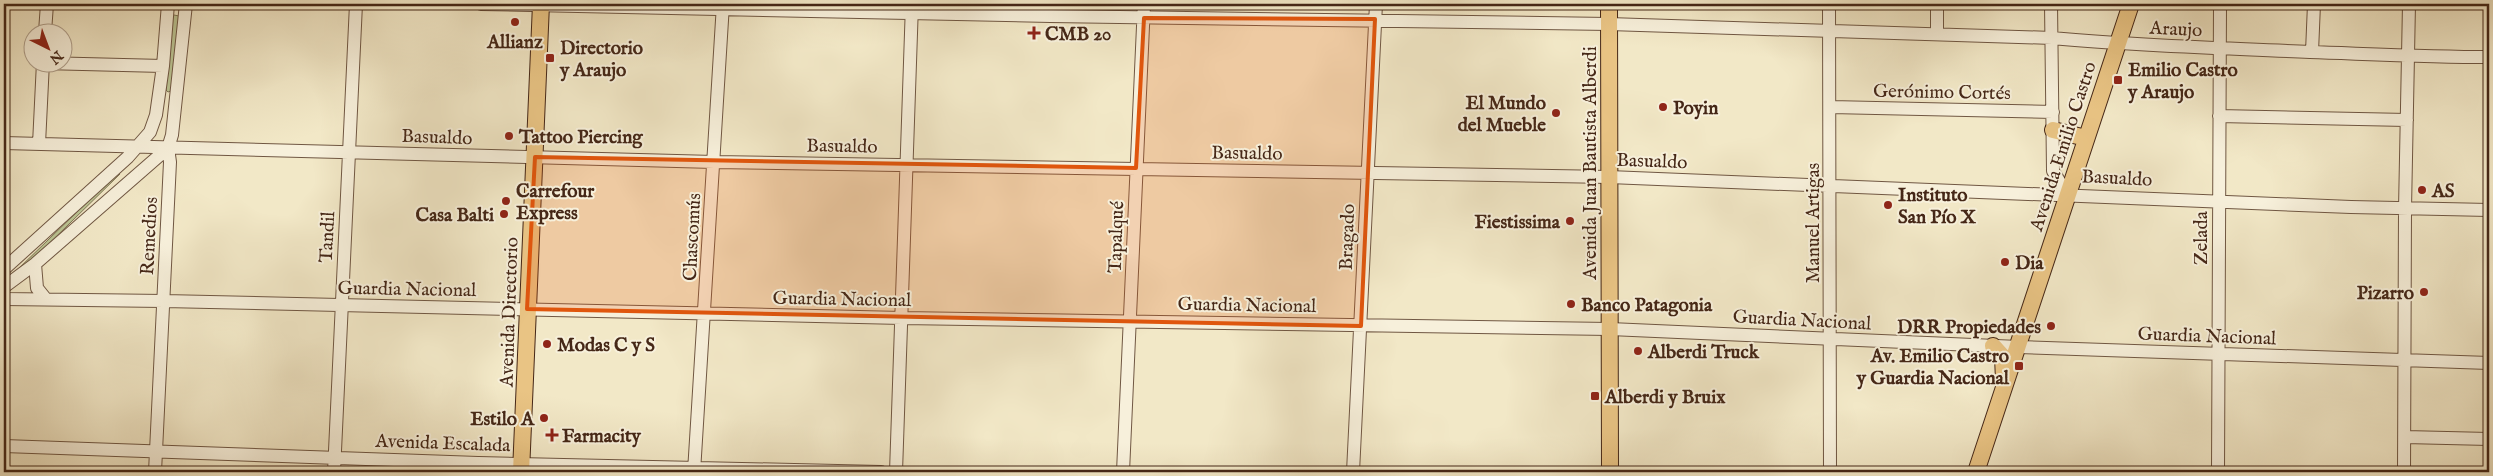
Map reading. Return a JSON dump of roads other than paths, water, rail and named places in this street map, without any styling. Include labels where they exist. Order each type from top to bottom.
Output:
[{"type":"main road","name":"Avenida Juan Bautista Alberdi","points":[[1609,4],[1610,472]]},
{"type":"main road","name":"Avenida Emilio Castro","points":[[1976,472],[2019,347],[2067,194],[2131,4]]},
{"type":"main road","name":"Avenida Directorio","points":[[522,468],[527,309],[541,5]]},
{"type":"main road","points":[[2053,130],[2086,138]]},
{"type":"main road","points":[[1994,346],[2000,352],[2004,364],[2003,392]]},
{"type":"street","points":[[46,22],[47,4]]},
{"type":"street","points":[[4,269],[13,263],[137,147],[150,132],[156,115],[163,66],[168,4]]},
{"type":"street","name":"Remedios","points":[[155,472],[170,162],[168,148],[172,135],[186,4]]},
{"type":"street","name":"Tandil","points":[[334,472],[356,4]]},
{"type":"street","name":"Araujo","points":[[481,4],[1051,10],[1144,18],[1375,19],[1609,24],[2052,38],[2118,44],[2408,57],[2489,57]]},
{"type":"street","name":"Tapalqué","points":[[1123,472],[1144,4]]},
{"type":"street","name":"Bragado","points":[[1353,472],[1362,326],[1367,172],[1376,4]]},
{"type":"street","name":"Manuel Artigas","points":[[1829,4],[1831,107],[1830,472]]},
{"type":"street","points":[[1937,4],[1937,34]]},
{"type":"street","points":[[2051,4],[2053,171],[2067,194]]},
{"type":"street","name":"Zelada","points":[[2218,472],[2220,4]]},
{"type":"street","points":[[2312,52],[2314,4]]},
{"type":"street","points":[[2404,472],[2405,209],[2409,4]]},
{"type":"street","name":"Chascomús","points":[[694,470],[706,313],[723,7]]},
{"type":"street","points":[[896,472],[912,8]]},
{"type":"street","points":[[72,64],[163,66]]},
{"type":"street","points":[[39,144],[43,72]]},
{"type":"street","name":"Gerónimo Cortés","points":[[1831,107],[2053,112]]},
{"type":"street","points":[[2220,116],[2407,120]]},
{"type":"street","name":"Basualdo","points":[[4,143],[714,162],[1609,177],[2405,209],[2489,210]]},
{"type":"street","points":[[4,287],[35,264],[168,148]]},
{"type":"street","points":[[35,264],[36,282],[45,298]]},
{"type":"street","name":"Guardia Nacional","points":[[4,299],[45,298],[902,318],[1610,329],[1831,340],[2218,355],[2489,362]]},
{"type":"street","points":[[2405,437],[2489,439]]},
{"type":"street","name":"Avenida Escalada","points":[[4,446],[334,457],[522,468],[881,472]]},
{"type":"place","name":"Allianz","points":[[515,22]]},
{"type":"place","name":"CMB 20","points":[[1034,33]]},
{"type":"place","name":"Directorio y Araujo","points":[[550,58]]},
{"type":"place","name":"Emilio Castro y Araujo","points":[[2118,80]]},
{"type":"place","name":"Poyin","points":[[1663,107]]},
{"type":"place","name":"El Mundo del Mueble","points":[[1556,113]]},
{"type":"place","name":"Tattoo Piercing","points":[[509,136]]},
{"type":"place","name":"AS","points":[[2422,190]]},
{"type":"place","name":"Carrefour Express","points":[[506,201]]},
{"type":"place","name":"Instituto San Pío X","points":[[1888,205]]},
{"type":"place","name":"Casa Balti","points":[[504,214]]},
{"type":"place","name":"Fiestissima","points":[[1570,221]]},
{"type":"place","name":"Dia","points":[[2005,262]]},
{"type":"place","name":"Pizarro","points":[[2424,292]]},
{"type":"place","name":"Banco Patagonia","points":[[1571,304]]},
{"type":"place","name":"DRR Propiedades","points":[[2051,326]]},
{"type":"place","name":"Modas C y S","points":[[547,344]]},
{"type":"place","name":"Alberdi Truck","points":[[1638,351]]},
{"type":"place","name":"Av. Emilio Castro y Guardia Nacional","points":[[2019,366]]},
{"type":"place","name":"Alberdi y Bruix","points":[[1595,396]]},
{"type":"place","name":"Estilo A","points":[[544,418]]},
{"type":"place","name":"Farmacity","points":[[552,435]]}]
